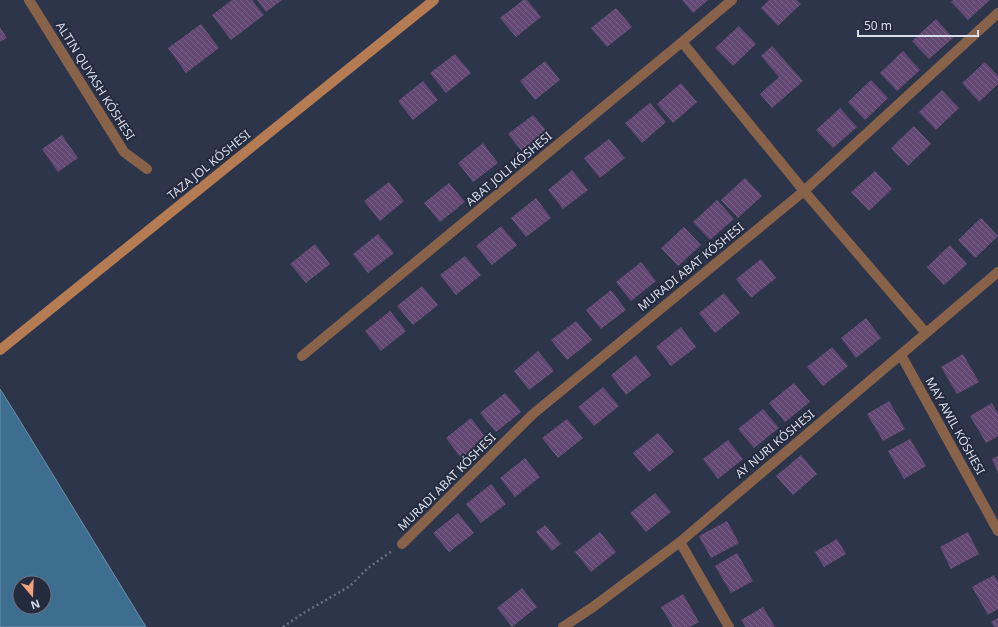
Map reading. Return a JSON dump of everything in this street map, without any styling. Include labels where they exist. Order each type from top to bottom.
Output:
[{"type":"main road","name":"TAZA JOL KÓSHESI","points":[[1,349],[434,0]]},
{"type":"street","points":[[29,0],[124,152],[147,169]]},
{"type":"street","points":[[302,356],[732,0]]},
{"type":"street","points":[[402,544],[533,414],[804,191],[998,12]]},
{"type":"street","points":[[682,42],[804,191],[926,333]]},
{"type":"street","points":[[563,627],[593,608],[680,542],[998,272]]},
{"type":"street","points":[[901,355],[998,531]]},
{"type":"street","points":[[680,542],[729,627]]},
{"type":"path","points":[[282,627],[350,586],[368,568],[402,544]]},
{"type":"water","points":[[0,389],[17,416],[146,627],[0,627]]},
{"type":"building","points":[[232,0],[252,0],[264,15],[231,40],[212,15]]},
{"type":"building","points":[[257,0],[282,0],[266,12]]},
{"type":"building","points":[[523,0],[527,0],[541,17],[516,37],[500,18]]},
{"type":"building","points":[[682,0],[708,0],[693,13]]},
{"type":"building","points":[[769,0],[797,0],[801,4],[778,26],[761,8]]},
{"type":"building","points":[[953,0],[990,0],[968,20],[951,2]]},
{"type":"building","points":[[616,8],[632,27],[607,47],[591,28]]},
{"type":"building","points":[[936,19],[953,38],[929,59],[912,41]]},
{"type":"building","points":[[201,24],[219,48],[186,73],[168,48]]},
{"type":"building","points":[[739,26],[756,44],[733,66],[715,48]]},
{"type":"building","points":[[0,27],[7,38],[0,42]]},
{"type":"building","points":[[772,46],[803,81],[772,108],[760,94],[779,77],[761,56]]},
{"type":"building","points":[[903,51],[920,70],[897,91],[880,73]]},
{"type":"building","points":[[455,54],[471,73],[446,93],[430,73]]},
{"type":"building","points":[[545,61],[560,80],[535,100],[520,81]]},
{"type":"building","points":[[985,62],[998,76],[998,84],[979,102],[962,83]]},
{"type":"building","points":[[871,80],[888,98],[865,120],[848,102]]},
{"type":"building","points":[[423,81],[438,100],[413,120],[398,101]]},
{"type":"building","points":[[681,83],[697,102],[673,123],[657,104]]},
{"type":"building","points":[[942,90],[959,108],[936,130],[919,112]]},
{"type":"building","points":[[650,103],[666,122],[642,143],[625,123]]},
{"type":"building","points":[[840,108],[857,127],[833,148],[816,130]]},
{"type":"building","points":[[533,115],[549,134],[524,154],[508,134]]},
{"type":"building","points":[[914,126],[931,144],[908,166],[891,148]]},
{"type":"building","points":[[62,135],[78,158],[58,172],[42,149]]},
{"type":"building","points":[[609,139],[625,158],[600,178],[584,158]]},
{"type":"building","points":[[483,143],[498,163],[473,182],[458,163]]},
{"type":"building","points":[[572,170],[588,190],[563,209],[548,190]]},
{"type":"building","points":[[875,171],[892,189],[869,211],[851,192]]},
{"type":"building","points":[[745,178],[762,196],[738,218],[721,200]]},
{"type":"building","points":[[389,182],[404,201],[380,221],[364,201]]},
{"type":"building","points":[[449,183],[465,202],[440,222],[424,203]]},
{"type":"building","points":[[536,198],[551,218],[526,237],[511,218]]},
{"type":"building","points":[[717,200],[734,219],[710,240],[693,222]]},
{"type":"building","points":[[981,218],[998,236],[975,258],[958,240]]},
{"type":"building","points":[[501,226],[517,245],[492,265],[476,246]]},
{"type":"building","points":[[684,227],[701,245],[678,266],[661,248]]},
{"type":"building","points":[[378,234],[394,253],[368,273],[353,254]]},
{"type":"building","points":[[315,244],[330,264],[306,283],[290,264]]},
{"type":"building","points":[[950,245],[967,264],[944,285],[927,267]]},
{"type":"building","points":[[465,256],[481,275],[456,295],[440,275]]},
{"type":"building","points":[[761,259],[776,278],[751,298],[736,279]]},
{"type":"building","points":[[641,262],[656,281],[631,301],[616,282]]},
{"type":"building","points":[[422,286],[438,305],[413,325],[397,306]]},
{"type":"building","points":[[611,290],[626,310],[601,329],[586,310]]},
{"type":"building","points":[[724,293],[740,313],[715,333],[699,313]]},
{"type":"building","points":[[390,311],[406,331],[381,351],[365,331]]},
{"type":"building","points":[[866,318],[881,338],[856,358],[841,338]]},
{"type":"building","points":[[576,321],[592,340],[567,360],[551,340]]},
{"type":"building","points":[[681,327],[696,347],[671,366],[656,347]]},
{"type":"building","points":[[832,347],[848,366],[823,386],[807,367]]},
{"type":"building","points":[[538,351],[554,371],[529,390],[514,371]]},
{"type":"building","points":[[963,354],[979,382],[957,394],[941,367]]},
{"type":"building","points":[[636,355],[651,375],[626,395],[611,375]]},
{"type":"building","points":[[794,383],[810,402],[785,422],[769,403]]},
{"type":"building","points":[[603,387],[619,406],[594,426],[578,407]]},
{"type":"building","points":[[505,393],[521,412],[496,432],[480,413]]},
{"type":"building","points":[[889,401],[905,429],[883,441],[867,414]]},
{"type":"building","points":[[992,403],[998,414],[998,436],[986,443],[970,416]]},
{"type":"building","points":[[763,409],[779,428],[754,448],[738,429]]},
{"type":"building","points":[[471,418],[486,438],[461,458],[446,438]]},
{"type":"building","points":[[567,419],[583,438],[558,458],[542,438]]},
{"type":"building","points":[[658,433],[674,452],[649,472],[633,453]]},
{"type":"building","points":[[910,439],[926,466],[904,479],[888,451]]},
{"type":"building","points":[[728,440],[743,459],[718,479],[703,459]]},
{"type":"building","points":[[801,455],[817,474],[793,495],[776,476]]},
{"type":"building","points":[[998,456],[998,473],[992,459]]},
{"type":"building","points":[[525,458],[540,477],[515,497],[500,478]]},
{"type":"building","points":[[491,484],[506,504],[481,523],[466,504]]},
{"type":"building","points":[[655,493],[671,512],[646,532],[630,513]]},
{"type":"building","points":[[458,513],[474,533],[449,552],[433,533]]},
{"type":"building","points":[[727,521],[739,543],[711,558],[699,536]]},
{"type":"building","points":[[545,525],[561,544],[552,551],[536,532]]},
{"type":"building","points":[[600,532],[616,552],[591,572],[575,552]]},
{"type":"building","points":[[968,532],[979,554],[951,569],[940,547]]},
{"type":"building","points":[[837,539],[846,554],[824,567],[815,552]]},
{"type":"building","points":[[737,553],[753,581],[731,593],[715,566]]},
{"type":"building","points":[[994,575],[998,582],[998,609],[988,615],[972,587]]},
{"type":"building","points":[[522,588],[537,607],[512,627],[497,608]]},
{"type":"building","points":[[683,594],[699,622],[690,627],[673,627],[661,607]]},
{"type":"building","points":[[763,607],[775,627],[746,627],[741,620]]},
{"type":"building","points":[[998,618],[998,627],[994,627],[991,622]]}]
